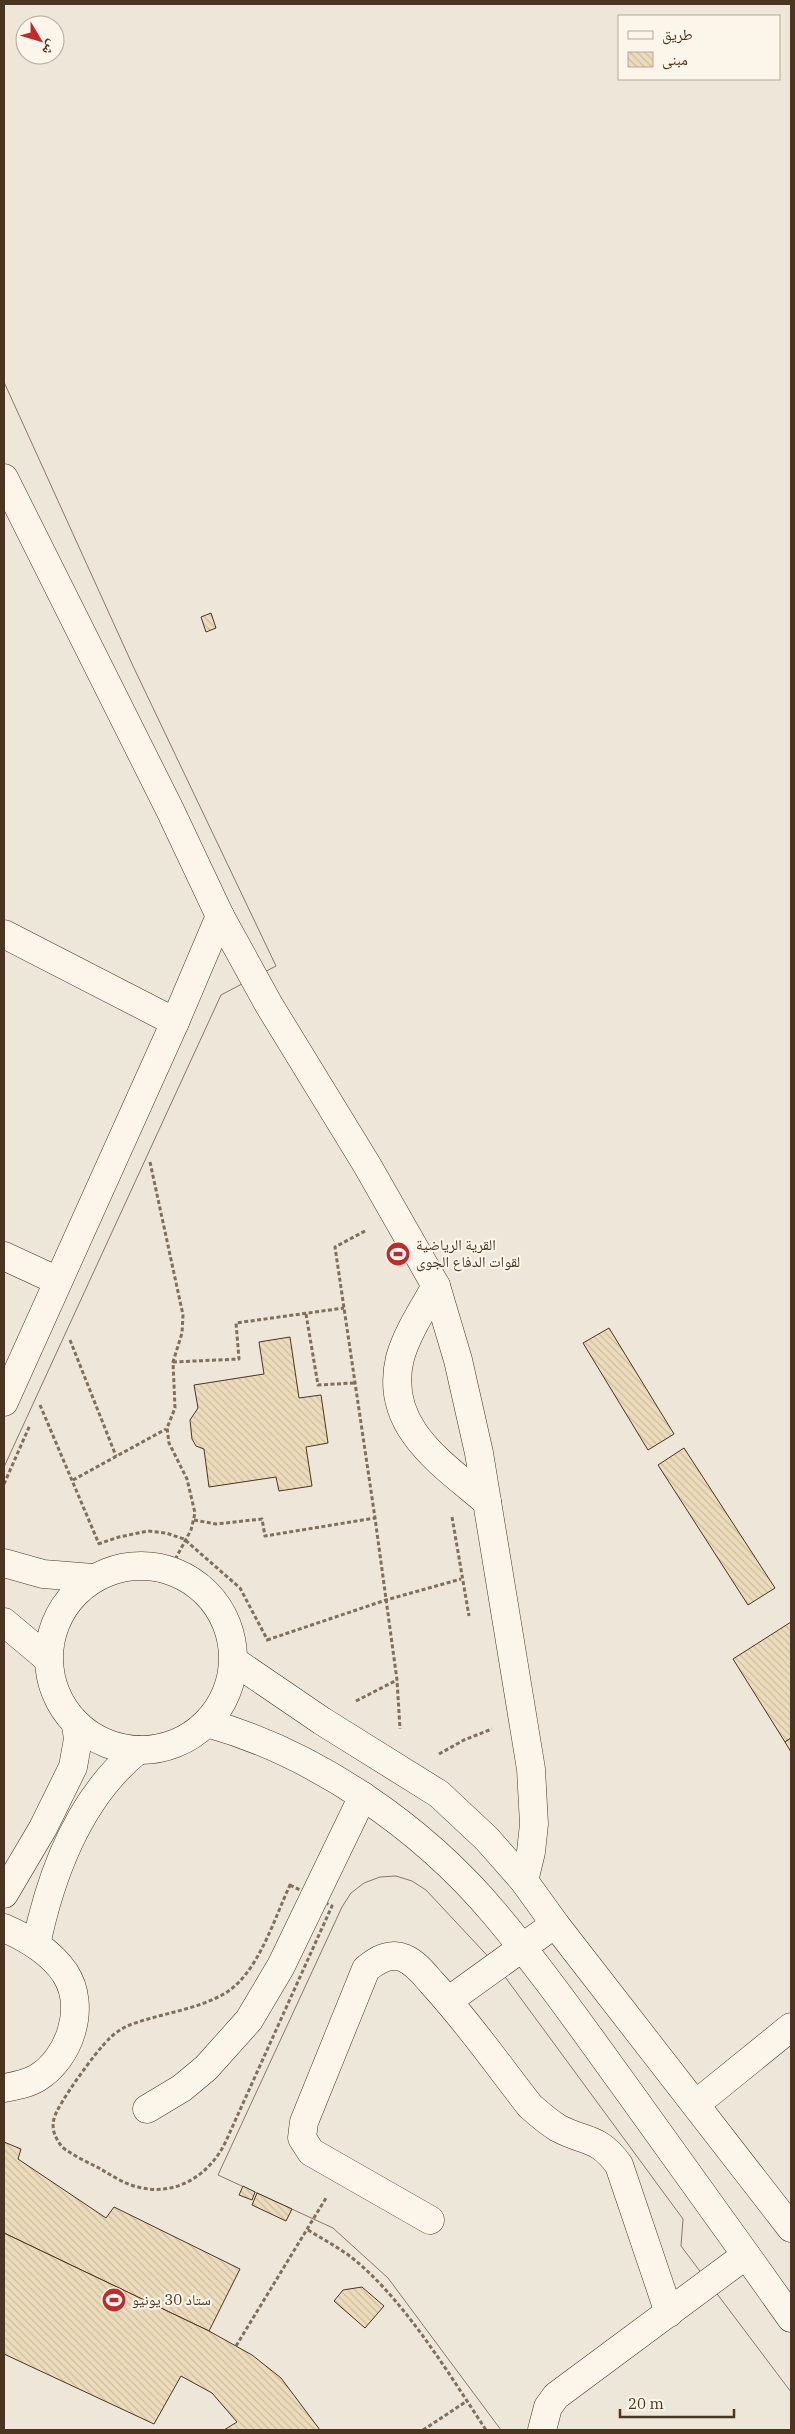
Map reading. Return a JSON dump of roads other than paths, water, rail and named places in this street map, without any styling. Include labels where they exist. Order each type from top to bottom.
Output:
[{"type":"lane","points":[[4,478],[71,609],[220,916],[269,1005],[367,1165],[436,1286],[458,1360],[479,1453],[500,1567],[534,1796],[531,1852],[524,1881]]},
{"type":"lane","points":[[4,1402],[175,1022],[220,916]]},
{"type":"lane","points":[[4,934],[175,1022]]},
{"type":"lane","points":[[4,1256],[58,1281]]},
{"type":"lane","points":[[436,1286],[408,1338],[400,1358],[397,1381],[400,1403],[414,1436],[426,1449],[487,1502]]},
{"type":"lane","points":[[4,1563],[43,1574],[102,1574],[141,1564],[170,1569],[202,1587],[224,1616],[234,1656],[226,1695],[206,1723],[181,1742],[150,1750],[138,1750],[123,1749],[98,1740],[76,1725],[55,1695],[48,1659],[54,1628],[69,1599],[102,1574]]},
{"type":"lane","points":[[4,1622],[48,1659]]},
{"type":"lane","points":[[234,1656],[322,1721],[439,1794],[461,1814],[524,1881],[555,1924],[791,2228]]},
{"type":"lane","points":[[206,1723],[270,1744],[314,1766],[363,1796],[421,1842],[464,1882],[494,1913],[570,2010],[791,2318]]},
{"type":"lane","points":[[4,1894],[43,1828],[73,1767],[78,1739],[76,1725]]},
{"type":"lane","points":[[36,1945],[49,1893],[87,1808],[110,1776],[138,1750]]},
{"type":"lane","points":[[147,2109],[182,2088],[206,2068],[249,2020],[281,1966],[363,1796]]},
{"type":"lane","points":[[448,2001],[555,1924]]},
{"type":"lane","points":[[4,1928],[36,1945],[56,1962],[66,1975],[73,1993],[75,2012],[72,2031],[64,2049],[52,2064],[37,2077],[18,2085],[4,2088]]},
{"type":"lane","points":[[430,2220],[311,2152],[302,2138],[302,2130],[366,1969],[376,1960],[389,1956],[402,1957],[414,1964],[448,2001],[530,2106],[558,2128],[599,2143],[610,2152],[619,2165],[669,2313]]},
{"type":"lane","points":[[696,2104],[791,2027]]},
{"type":"lane","points":[[542,2430],[548,2407],[556,2396],[746,2255]]},
{"type":"place","name":"القرية الرياضية لقوات الدفاع الجوى","points":[[398,1254]]},
{"type":"place","name":"ستاد 30 يونيو","points":[[114,2300]]}]
